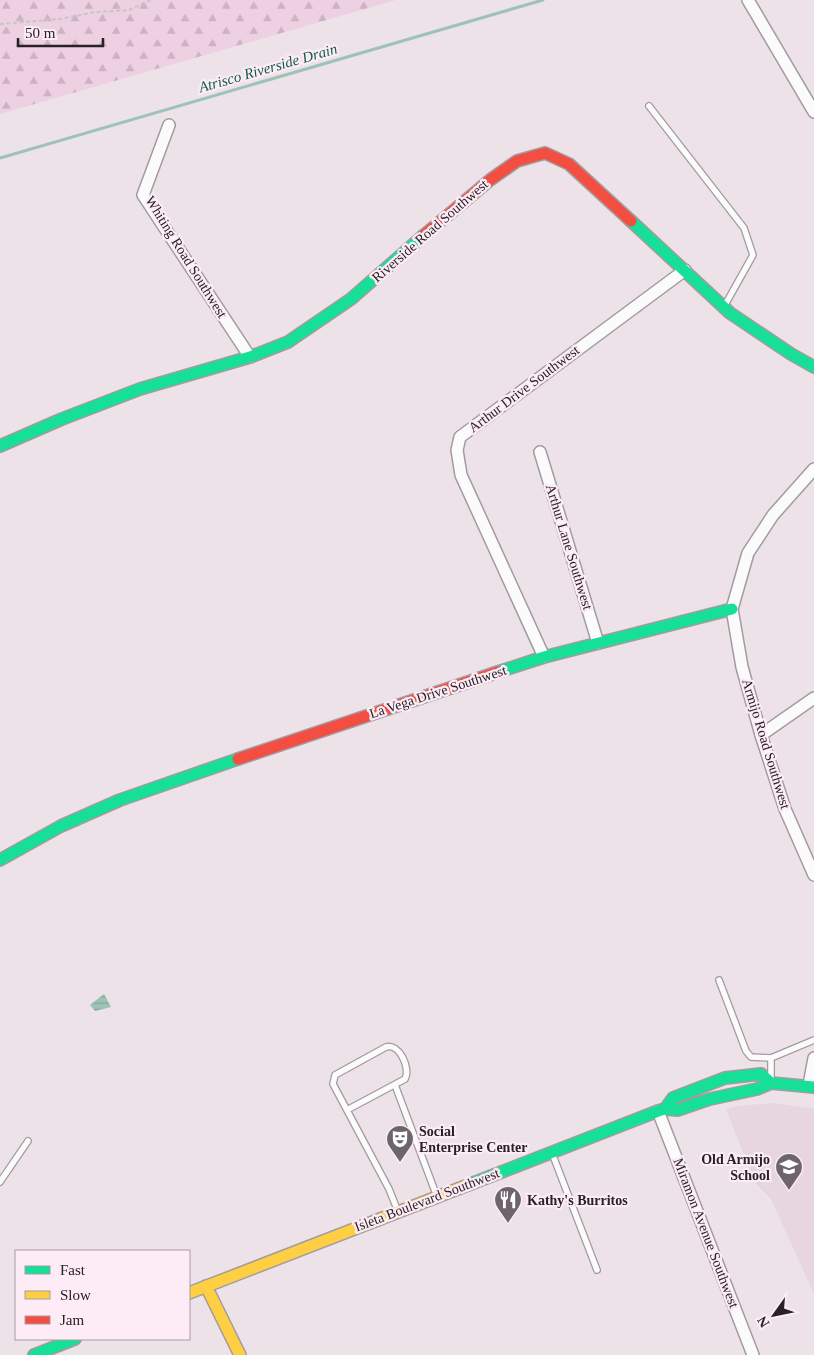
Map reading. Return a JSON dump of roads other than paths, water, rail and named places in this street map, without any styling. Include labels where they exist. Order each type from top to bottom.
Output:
[{"type":"street","points":[[748,0],[814,112]]},
{"type":"street","name":"Whiting Road Southwest","points":[[169,125],[143,195],[250,357]]},
{"type":"street","name":"Riverside Road Southwest","points":[[0,446],[62,419],[140,389],[250,357],[288,342],[352,299],[394,260],[490,180],[518,161],[545,153],[569,164],[730,313],[791,354],[814,367]]},
{"type":"street","name":"Arthur Drive Southwest","points":[[544,657],[461,475],[457,450],[460,437],[685,270]]},
{"type":"street","name":"Arthur Lane Southwest","points":[[540,452],[598,643]]},
{"type":"street","points":[[732,609],[748,553],[773,515],[814,469]]},
{"type":"street","name":"La Vega Drive Southwest","points":[[0,859],[61,826],[120,800],[416,698],[544,657],[732,609]]},
{"type":"street","name":"Armijo Road Southwest","points":[[732,609],[742,667],[761,735],[785,809],[814,875]]},
{"type":"street","points":[[761,735],[814,698]]},
{"type":"street","points":[[811,1086],[814,1058]]},
{"type":"street","name":"Isleta Boulevard Southwest","points":[[662,1110],[673,1098],[725,1078],[760,1074],[771,1082],[811,1086]]},
{"type":"street","name":"Isleta Boulevard Southwest","points":[[190,1293],[662,1110],[678,1110],[710,1098],[756,1089],[771,1082]]},
{"type":"street","name":"Miramon Avenue Southwest","points":[[662,1110],[753,1355]]},
{"type":"street","points":[[206,1286],[240,1355]]},
{"type":"street","points":[[34,1355],[72,1340]]},
{"type":"lane","points":[[649,106],[744,228],[753,255],[724,307]]},
{"type":"lane","points":[[719,980],[746,1051],[751,1057],[771,1058],[814,1040]]},
{"type":"lane","points":[[347,1110],[405,1079],[407,1068],[396,1047],[391,1045],[335,1075],[333,1084],[389,1189],[398,1211]]},
{"type":"lane","points":[[771,1058],[771,1082]]},
{"type":"lane","points":[[395,1085],[437,1196]]},
{"type":"lane","points":[[0,1182],[28,1142]]},
{"type":"lane","points":[[551,1152],[597,1270]]},
{"type":"waterway","name":"Atrisco Riverside Drain","points":[[0,158],[543,0]]},
{"type":"place","name":"Social Enterprise Center","points":[[400,1163]]},
{"type":"place","name":"Old Armijo School","points":[[789,1191]]},
{"type":"place","name":"Kathy's Burritos","points":[[508,1224]]}]
